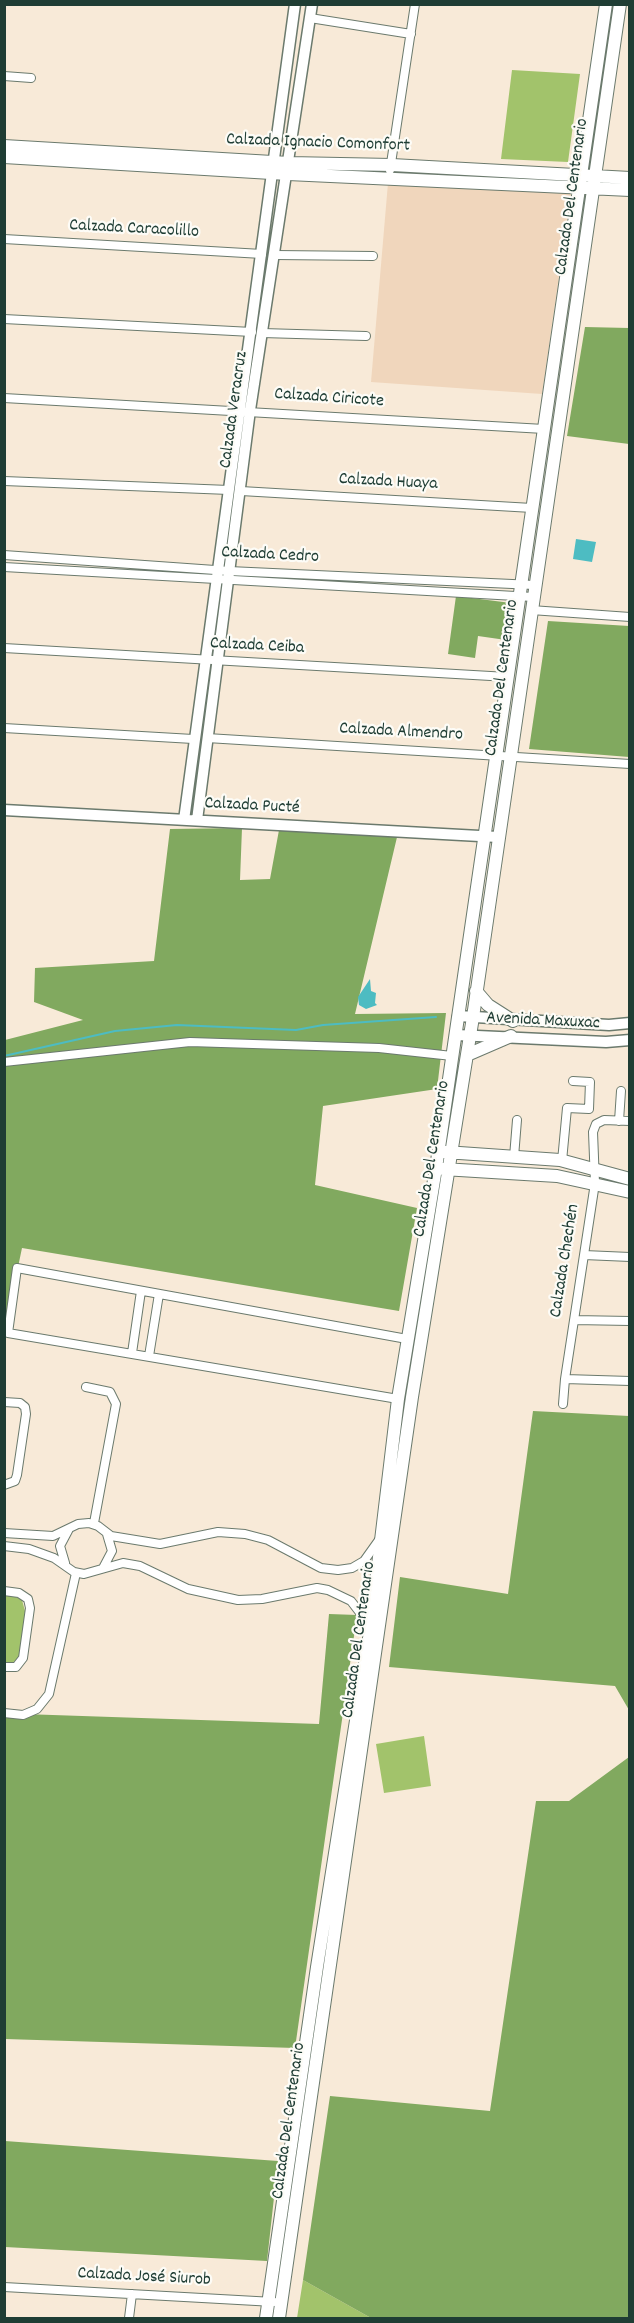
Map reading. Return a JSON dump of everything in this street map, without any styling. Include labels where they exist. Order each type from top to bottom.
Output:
[{"type":"main road","name":"Calzada Del Centenario","points":[[445,1152],[452,1056],[606,4]]},
{"type":"main road","name":"Calzada Del Centenario","points":[[370,1659],[370,1632],[407,1339],[467,1055],[620,4]]},
{"type":"main road","name":"Calzada Ignacio Comonfort","points":[[4,146],[388,178],[579,187],[594,181],[630,178]]},
{"type":"main road","name":"Calzada Ignacio Comonfort","points":[[4,157],[274,168]]},
{"type":"main road","name":"Calzada Ignacio Comonfort","points":[[288,169],[392,165],[581,173],[594,181],[630,190]]},
{"type":"main road","points":[[476,991],[488,1005],[513,1021]]},
{"type":"main road","points":[[467,1055],[511,1036]]},
{"type":"main road","points":[[445,1152],[562,1161],[593,1167],[630,1179]]},
{"type":"main road","name":"Calzada Del Centenario","points":[[266,2319],[275,2302],[370,1659],[412,1396],[442,1169]]},
{"type":"main road","points":[[442,1169],[557,1176],[630,1192]]},
{"type":"main road","name":"Calzada Del Centenario","points":[[275,2302],[279,2319]]},
{"type":"street","name":"Calzada Veracruz","points":[[197,820],[207,738],[211,662],[223,576],[229,490],[246,410],[257,333],[262,254],[295,4]]},
{"type":"street","name":"Calzada Veracruz","points":[[257,333],[275,255],[312,4]]},
{"type":"street","points":[[388,178],[392,165],[415,4]]},
{"type":"street","points":[[310,18],[411,34]]},
{"type":"street","points":[[4,76],[31,78]]},
{"type":"street","name":"Calzada Caracolillo","points":[[4,239],[262,254]]},
{"type":"street","points":[[275,255],[372,256]]},
{"type":"street","points":[[4,319],[257,333],[366,336]]},
{"type":"street","name":"Calzada Ciricote","points":[[4,398],[246,410],[544,429]]},
{"type":"street","name":"Calzada Veracruz","points":[[223,576],[241,491],[246,410]]},
{"type":"street","points":[[4,481],[229,490]]},
{"type":"street","name":"Calzada Huaya","points":[[241,491],[532,508]]},
{"type":"street","name":"Calzada Cedro","points":[[4,555],[223,576]]},
{"type":"street","name":"Calzada Cedro","points":[[4,567],[534,591]]},
{"type":"street","points":[[531,610],[630,616]]},
{"type":"street","name":"Calzada Ceiba","points":[[4,648],[211,662],[508,677]]},
{"type":"street","name":"Calzada Veracruz","points":[[184,820],[193,739],[211,662]]},
{"type":"street","points":[[4,728],[193,739]]},
{"type":"street","name":"Calzada Almendro","points":[[207,738],[630,764]]},
{"type":"street","name":"Calzada Pucté","points":[[4,810],[498,837]]},
{"type":"street","name":"Avenida Maxuxac","points":[[458,1016],[513,1021],[630,1023]]},
{"type":"street","points":[[578,1040],[579,1023]]},
{"type":"street","name":"Avenida Maxuxac","points":[[456,1035],[630,1040]]},
{"type":"street","points":[[4,1062],[190,1042],[379,1048],[452,1056]]},
{"type":"street","points":[[562,1161],[567,1108],[589,1109],[590,1082],[573,1081]]},
{"type":"street","points":[[621,1091],[619,1121],[630,1121]]},
{"type":"street","points":[[514,1157],[517,1119]]},
{"type":"street","name":"Calzada Chechén","points":[[563,1404],[595,1183],[593,1131],[596,1124],[604,1120],[619,1121]]},
{"type":"street","points":[[585,1255],[630,1257]]},
{"type":"street","points":[[398,1399],[8,1333],[17,1268],[407,1339]]},
{"type":"street","points":[[132,1353],[141,1291]]},
{"type":"street","points":[[149,1356],[159,1294]]},
{"type":"street","points":[[574,1320],[630,1321]]},
{"type":"street","points":[[565,1378],[630,1381]]},
{"type":"street","points":[[86,1387],[110,1392],[116,1404],[94,1523]]},
{"type":"street","points":[[4,1402],[20,1403],[25,1407],[26,1414],[15,1481],[4,1485]]},
{"type":"street","points":[[4,1533],[53,1536],[78,1524],[94,1523],[111,1536],[134,1542],[160,1544],[218,1532],[244,1534],[268,1540],[321,1568],[338,1570],[352,1568],[364,1561],[381,1537]]},
{"type":"street","points":[[66,1565],[60,1546],[69,1528]]},
{"type":"street","points":[[103,1569],[112,1551],[106,1532]]},
{"type":"street","points":[[4,1546],[29,1549],[54,1558],[76,1573],[94,1573],[123,1563],[140,1566],[188,1589],[238,1600],[262,1599],[317,1588],[340,1593],[361,1614],[370,1632]]},
{"type":"street","points":[[4,1713],[23,1715],[37,1709],[49,1694],[76,1573]]},
{"type":"street","points":[[4,1591],[19,1593],[28,1599],[30,1608],[23,1658],[16,1667],[4,1667]]},
{"type":"street","name":"Calzada José Siurob","points":[[4,2287],[275,2302]]},
{"type":"street","points":[[129,2319],[132,2294]]},
{"type":"shaded area","points":[[388,183],[571,193],[542,394],[371,382]]},
{"type":"green space","points":[[512,70],[580,74],[568,162],[501,159]]},
{"type":"green space","points":[[585,327],[629,328],[629,444],[567,436]]},
{"type":"green space","points":[[456,596],[511,603],[506,640],[478,636],[475,658],[448,654]]},
{"type":"green space","points":[[548,621],[629,626],[629,757],[529,749]]},
{"type":"green space","points":[[242,828],[240,880],[270,879],[279,830],[398,833],[355,1014],[446,1013],[437,1089],[323,1106],[315,1185],[417,1208],[399,1311],[22,1248],[5,1329],[5,1040],[83,1020],[34,1002],[35,968],[154,961],[170,829]]},
{"type":"green space","points":[[533,1411],[629,1416],[629,1710],[615,1686],[389,1667],[400,1577],[508,1594]]},
{"type":"green space","points":[[10,1594],[22,1600],[25,1611],[21,1657],[12,1663],[5,1662],[4,1595]]},
{"type":"green space","points":[[329,1614],[357,1615],[295,2048],[5,2039],[5,1710],[23,1714],[319,1724]]},
{"type":"green space","points":[[424,1736],[431,1786],[384,1793],[376,1744]]},
{"type":"green space","points":[[629,1757],[629,2318],[371,2318],[303,2280],[330,2096],[490,2111],[536,1801],[569,1801]]},
{"type":"green space","points":[[5,2141],[278,2161],[267,2261],[5,2247]]},
{"type":"green space","points":[[303,2280],[371,2318],[297,2318]]},
{"type":"water","points":[[576,539],[596,542],[592,562],[573,559]]},
{"type":"water","points":[[370,979],[371,991],[376,993],[375,1003],[377,1005],[366,1009],[359,1005],[358,997]]},
{"type":"waterway","points":[[4,1056],[115,1031],[177,1025],[296,1030],[323,1025],[436,1017]]}]
